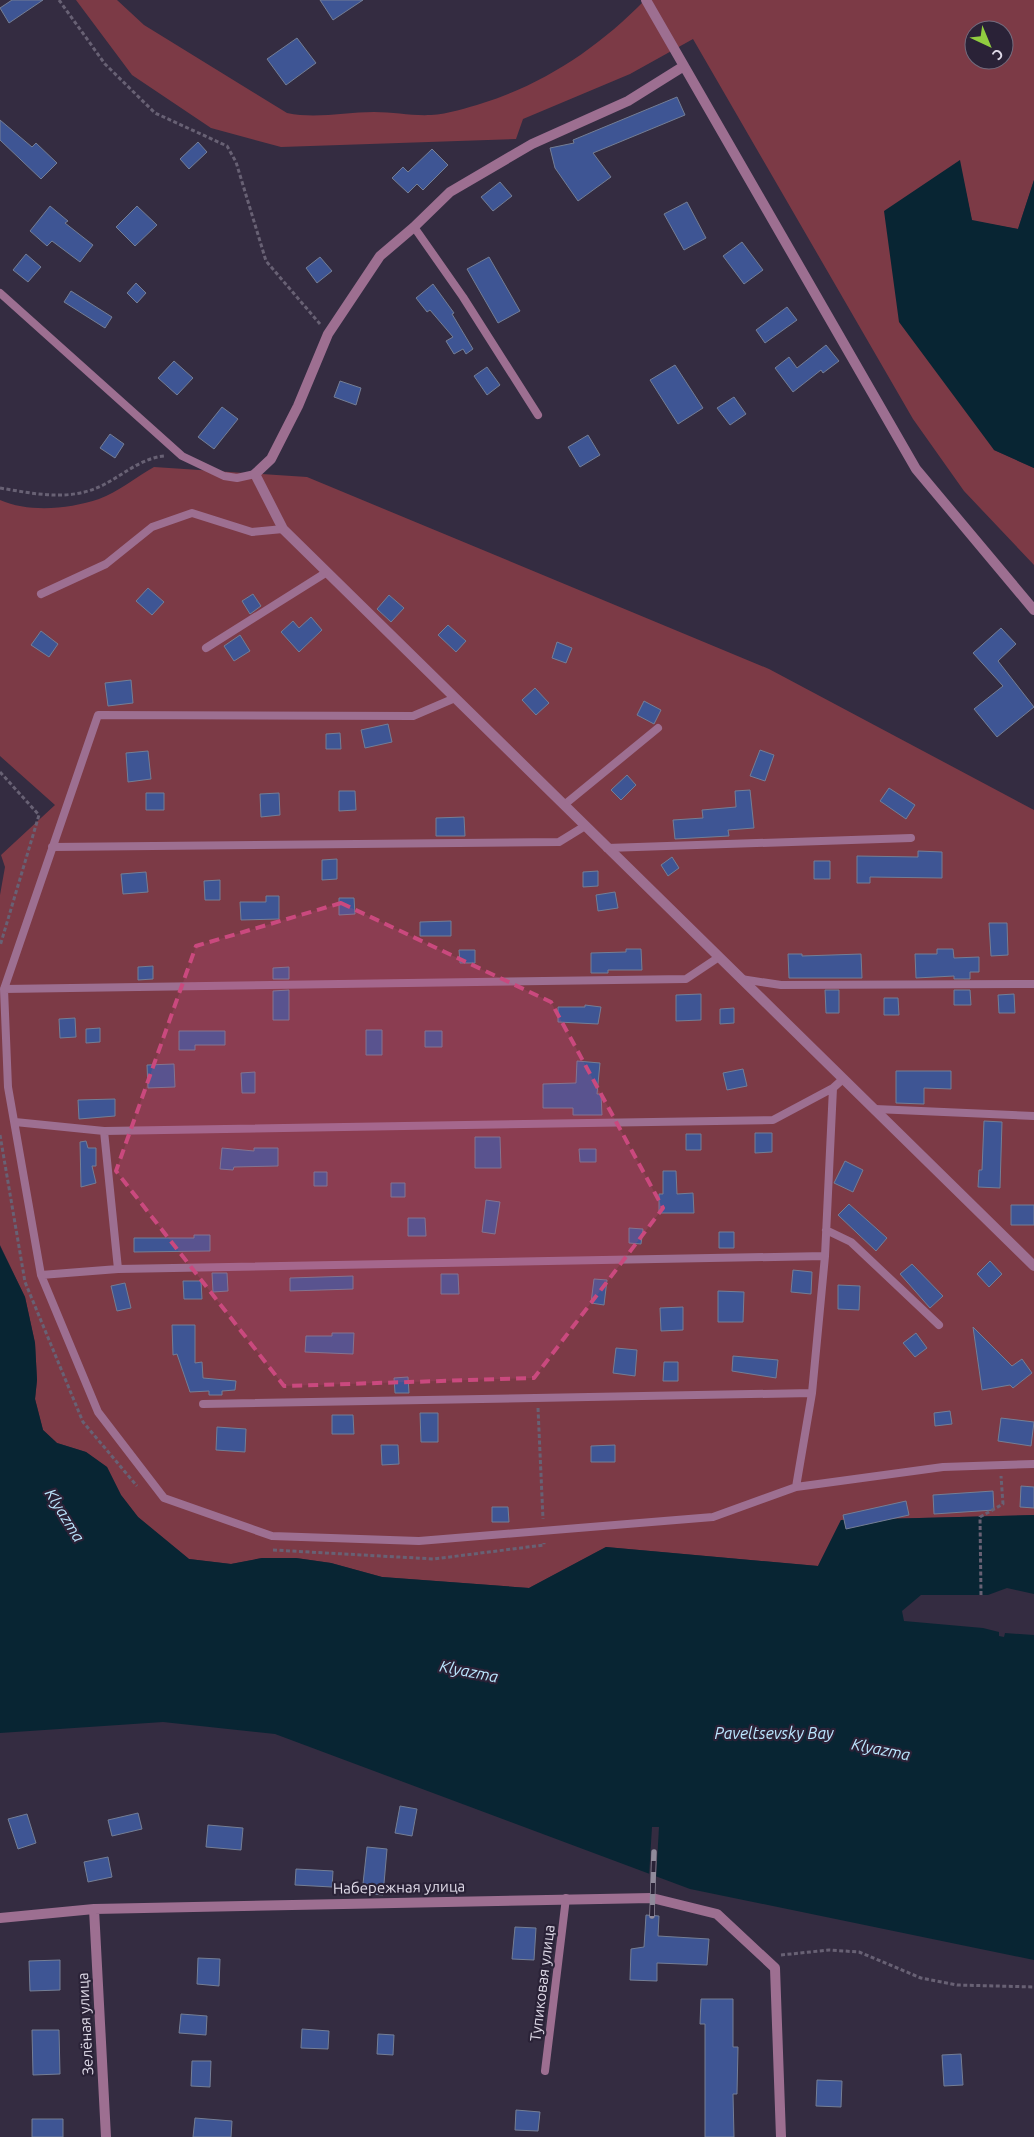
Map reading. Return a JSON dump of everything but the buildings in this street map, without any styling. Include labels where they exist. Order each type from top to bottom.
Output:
[{"type":"street","points":[[646,0],[916,469],[1034,610]]},
{"type":"street","points":[[684,66],[628,101],[532,144],[450,192],[414,227],[380,256],[328,334],[298,406],[271,460],[255,474],[283,529],[740,979],[1031,1261]]},
{"type":"street","name":"Набережная улица","points":[[0,1918],[94,1909],[566,1898],[652,1898],[717,1914],[776,1968],[781,2137]]},
{"type":"street","name":"Зелёная улица","points":[[94,1909],[106,2137]]},
{"type":"lane","points":[[414,227],[463,298],[538,416]]},
{"type":"lane","points":[[0,293],[182,456],[224,476],[237,478],[255,474]]},
{"type":"lane","points":[[40,594],[106,564],[152,527],[192,512],[252,532],[283,529]]},
{"type":"lane","points":[[206,648],[327,572]]},
{"type":"lane","points":[[454,698],[413,716],[98,715],[4,989],[8,1086],[41,1275],[98,1412],[164,1498],[272,1536],[419,1541],[713,1517],[796,1487],[943,1467],[1034,1464]]},
{"type":"lane","points":[[564,805],[658,728]]},
{"type":"lane","points":[[52,847],[559,842],[585,826]]},
{"type":"lane","points":[[607,848],[910,838]]},
{"type":"lane","points":[[4,989],[686,979],[718,957]]},
{"type":"lane","points":[[740,979],[781,985],[1034,984]]},
{"type":"lane","points":[[15,1122],[104,1131],[773,1120],[833,1088],[843,1079]]},
{"type":"lane","points":[[796,1487],[812,1393],[825,1256],[833,1088]]},
{"type":"lane","points":[[875,1109],[1034,1116]]},
{"type":"lane","points":[[104,1131],[118,1269]]},
{"type":"lane","points":[[826,1230],[851,1242],[939,1325]]},
{"type":"lane","points":[[41,1275],[118,1269],[825,1256]]},
{"type":"lane","points":[[203,1404],[812,1393]]},
{"type":"lane","name":"Тупиковая улица","points":[[545,2071],[566,1898]]},
{"type":"path","points":[[60,0],[105,64],[155,113],[227,146],[236,162],[266,261],[328,334]]},
{"type":"path","points":[[0,488],[67,496],[104,485],[135,466],[161,456],[182,456]]},
{"type":"path","points":[[0,772],[39,815],[0,946]]},
{"type":"path","points":[[0,1135],[25,1282],[83,1422],[144,1494]]},
{"type":"path","points":[[270,1550],[434,1559],[544,1545],[537,1398]]},
{"type":"path","points":[[981,1595],[980,1517],[1003,1504],[1000,1465]]},
{"type":"path","points":[[763,1956],[829,1950],[860,1952],[921,1978],[957,1985],[1034,1987]]},
{"type":"highlighted area","points":[[341,903],[551,1002],[663,1208],[534,1378],[284,1386],[116,1171],[196,946]]},
{"type":"shaded area","points":[[76,0],[117,0],[144,25],[287,113],[320,115],[374,112],[431,115],[451,112],[483,103],[506,95],[550,74],[590,48],[645,0],[1034,0],[1034,180],[1018,229],[972,221],[959,160],[994,450],[1034,468],[1034,565],[964,491],[913,419],[693,39],[630,74],[523,119],[516,139],[281,147],[211,128],[132,75]]},
{"type":"shaded area","points":[[154,467],[307,477],[769,669],[1034,810],[1034,1515],[841,1520],[818,1566],[606,1547],[529,1588],[382,1577],[331,1563],[296,1558],[262,1558],[231,1564],[189,1559],[138,1517],[121,1495],[107,1467],[86,1452],[57,1443],[43,1430],[35,1399],[37,1380],[35,1343],[25,1297],[0,1245],[0,895],[5,867],[1,855],[55,805],[0,756],[0,500],[24,507],[37,508],[75,505],[106,496]]},
{"type":"water","points":[[960,160],[972,220],[1018,229],[1034,180],[1034,468],[994,450],[899,322],[884,211]]},
{"type":"water","name":"Paveltsevsky Bay","points":[[0,1246],[25,1297],[35,1343],[37,1380],[35,1399],[43,1430],[57,1443],[86,1452],[107,1467],[121,1495],[138,1517],[189,1559],[231,1564],[262,1558],[296,1558],[331,1563],[382,1577],[529,1588],[606,1547],[818,1566],[841,1520],[1034,1515],[1034,1594],[1007,1588],[988,1595],[921,1595],[902,1611],[904,1621],[983,1628],[999,1632],[999,1636],[1004,1637],[1005,1633],[1034,1635],[1034,1960],[690,1889],[275,1734],[163,1722],[0,1733]]},
{"type":"pier","points":[[652,1827],[659,1827],[656,1879],[649,1876]]},
{"type":"railway","points":[[652,1916],[654,1852]]},
{"type":"water label","name":"Klyazma","points":[[65,1515]]},
{"type":"water label","name":"Klyazma","points":[[469,1671]]},
{"type":"water label","name":"Klyazma","points":[[881,1749]]}]
